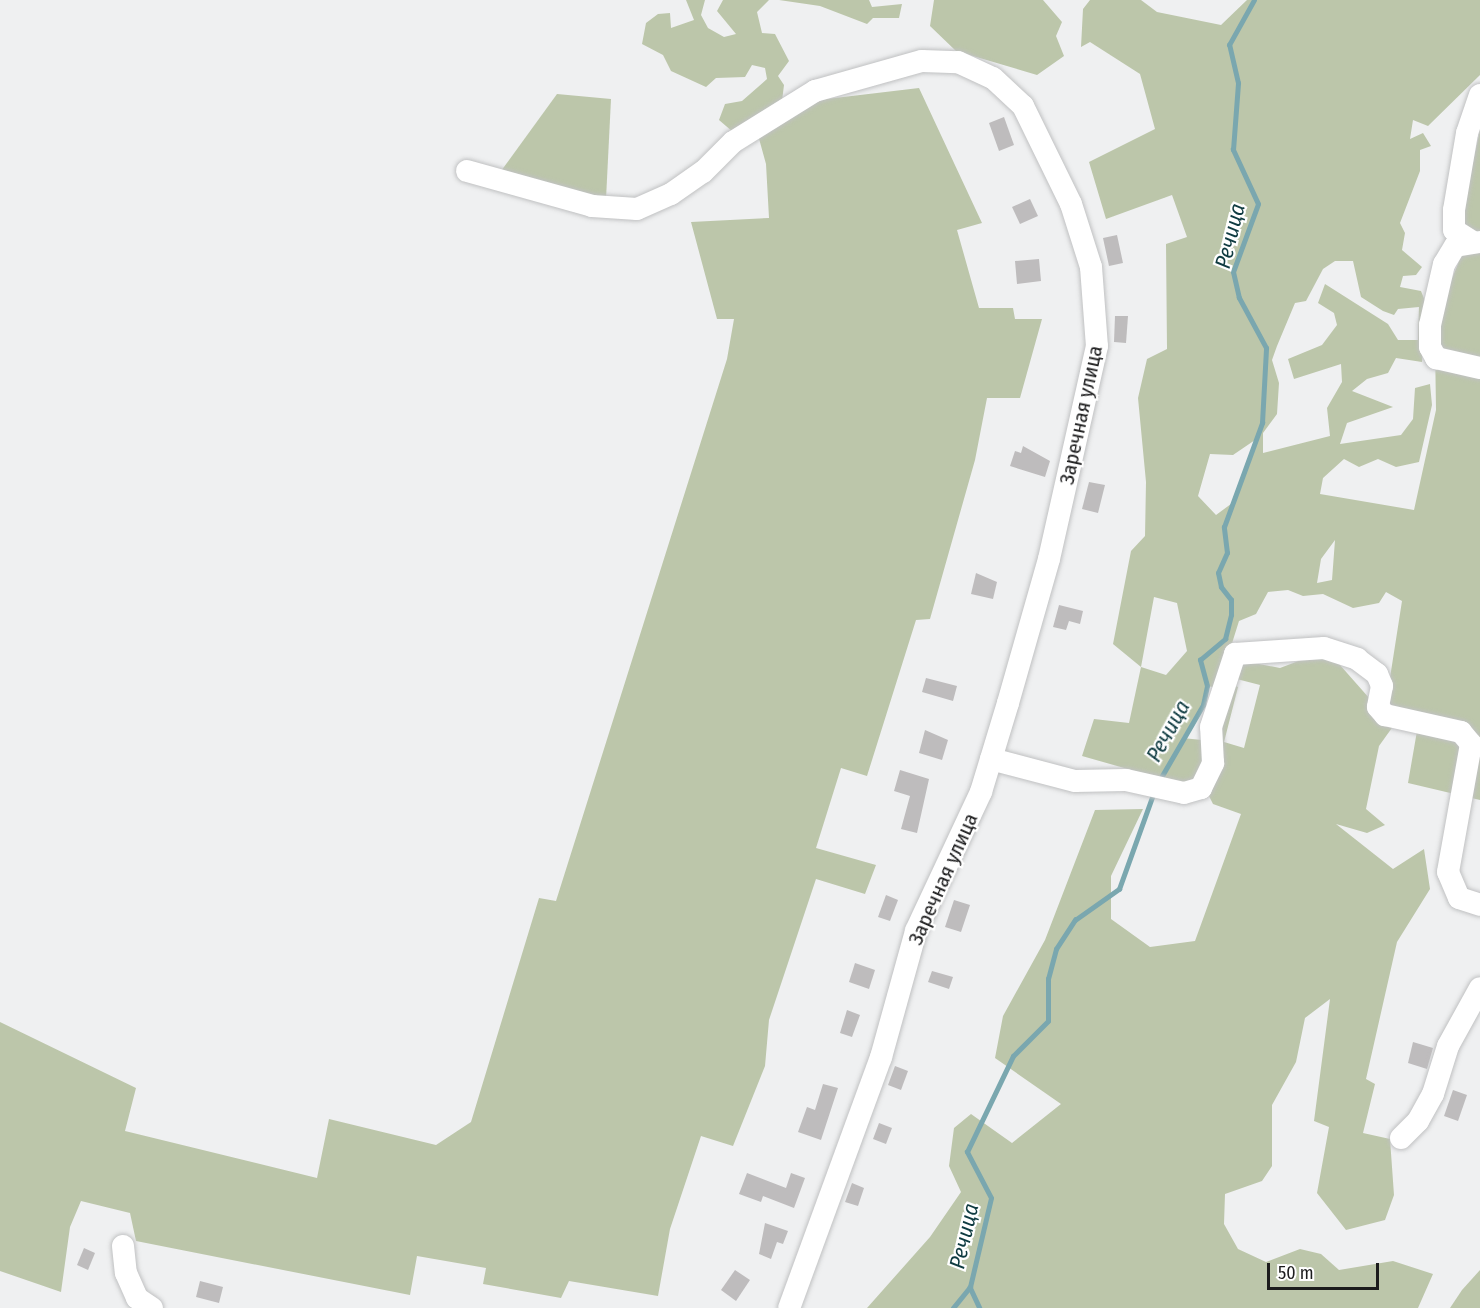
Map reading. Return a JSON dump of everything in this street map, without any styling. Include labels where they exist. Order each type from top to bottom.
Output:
[{"type":"street","name":"Заречная улица","points":[[467,171],[592,206],[637,209],[671,194],[703,172],[732,142],[815,92],[922,61],[958,62],[993,78],[1023,106],[1071,204],[1088,256],[1097,346],[1049,559],[981,792],[916,931],[881,1057],[789,1308]]},
{"type":"street","points":[[1476,242],[1454,230],[1454,210],[1467,133],[1480,95]]},
{"type":"street","points":[[1476,242],[1455,246],[1444,264],[1435,295],[1430,347],[1447,363],[1480,368]]},
{"type":"street","points":[[991,759],[1075,781],[1126,780],[1184,793],[1201,788],[1209,777],[1214,746],[1211,727],[1235,654],[1324,648],[1357,659],[1377,674],[1382,686],[1378,707],[1385,716],[1461,732],[1471,744],[1448,872],[1459,898],[1480,905]]},
{"type":"street","points":[[1401,1138],[1418,1121],[1433,1094],[1448,1046],[1480,988]]},
{"type":"street","points":[[123,1246],[134,1290],[152,1308]]},
{"type":"green space","points":[[686,0],[705,0],[701,15],[708,28],[724,37],[736,34],[717,11],[723,0],[769,0],[757,12],[762,33],[775,34],[789,61],[778,76],[784,85],[782,101],[733,132],[719,120],[725,104],[742,101],[767,79],[765,68],[752,65],[745,77],[716,78],[706,87],[671,71],[663,55],[642,44],[646,23],[658,14],[670,13],[671,28],[694,20]]},
{"type":"green space","points":[[779,0],[869,0],[872,7],[902,4],[899,18],[873,18],[867,24],[820,6]]},
{"type":"green space","points":[[934,0],[1043,0],[1062,22],[1056,36],[1064,56],[1037,75],[956,51],[930,26]]},
{"type":"green space","points":[[1090,0],[1141,0],[1157,12],[1221,25],[1247,0],[1480,0],[1480,75],[1428,126],[1413,120],[1410,139],[1423,133],[1431,146],[1420,150],[1420,171],[1400,223],[1405,233],[1402,250],[1422,267],[1416,275],[1403,276],[1400,287],[1421,291],[1425,301],[1422,362],[1396,358],[1388,373],[1367,379],[1352,391],[1393,407],[1347,423],[1340,444],[1401,435],[1413,419],[1415,388],[1430,384],[1432,405],[1419,462],[1396,467],[1378,459],[1359,467],[1344,459],[1323,478],[1320,494],[1414,510],[1436,410],[1435,344],[1442,303],[1462,254],[1459,225],[1480,130],[1480,800],[1408,783],[1417,731],[1394,725],[1379,746],[1366,809],[1385,825],[1367,833],[1336,824],[1393,869],[1424,849],[1430,889],[1397,942],[1366,1079],[1375,1084],[1363,1133],[1390,1139],[1394,1195],[1385,1220],[1346,1230],[1317,1193],[1329,1127],[1314,1121],[1330,999],[1305,1018],[1296,1062],[1272,1105],[1272,1166],[1262,1181],[1225,1194],[1224,1224],[1238,1249],[1266,1262],[1300,1249],[1321,1254],[1339,1270],[1393,1261],[1433,1274],[1418,1308],[867,1308],[930,1237],[961,1192],[949,1166],[954,1128],[971,1114],[1012,1143],[1061,1104],[995,1058],[1003,1016],[1045,940],[1095,810],[1143,809],[1111,876],[1111,919],[1150,947],[1195,941],[1241,814],[1213,804],[1203,784],[1184,785],[1082,756],[1094,719],[1129,723],[1141,667],[1113,644],[1131,551],[1145,536],[1146,482],[1138,398],[1147,359],[1167,349],[1166,244],[1187,237],[1172,195],[1106,219],[1089,162],[1155,129],[1140,74],[1090,42],[1081,47],[1083,9]],"holes":[[[1335,261],[1353,261],[1361,297],[1394,315],[1398,309],[1419,307],[1418,340],[1398,340],[1388,324],[1325,284],[1318,303],[1334,313],[1337,325],[1322,345],[1288,359],[1294,379],[1341,364],[1342,382],[1327,408],[1330,436],[1263,453],[1263,433],[1277,414],[1279,383],[1272,360],[1295,303],[1306,301],[1323,269]],[[1255,440],[1235,501],[1216,515],[1198,496],[1210,454],[1233,455]],[[1335,540],[1332,580],[1317,583],[1321,559]],[[1288,590],[1303,596],[1323,594],[1353,608],[1379,603],[1386,592],[1402,601],[1387,697],[1370,699],[1332,656],[1309,657],[1280,668],[1238,660],[1229,677],[1260,685],[1244,748],[1224,742],[1238,687],[1227,683],[1202,740],[1182,738],[1203,705],[1207,686],[1218,688],[1239,621],[1256,614],[1268,592]],[[1154,597],[1177,603],[1187,651],[1166,675],[1141,667]]]},
{"type":"green space","points":[[919,88],[982,223],[957,230],[979,308],[1013,308],[1015,319],[1042,319],[1020,398],[987,398],[975,460],[930,619],[916,620],[867,776],[841,768],[816,848],[876,865],[865,894],[816,879],[769,1020],[765,1066],[733,1146],[701,1136],[670,1229],[658,1296],[569,1281],[561,1298],[483,1284],[486,1268],[417,1256],[410,1295],[136,1241],[130,1213],[81,1201],[70,1227],[61,1292],[0,1271],[0,1022],[136,1088],[125,1131],[317,1178],[329,1119],[436,1145],[471,1122],[539,898],[556,901],[727,359],[734,319],[717,319],[691,222],[769,218],[766,164],[758,135],[818,100]]},
{"type":"green space","points":[[557,94],[611,99],[606,199],[501,171]]},
{"type":"green space","points":[[1480,1270],[1480,1308],[1450,1308],[1462,1290]]},
{"type":"building","points":[[1004,117],[1014,145],[999,151],[989,123]]},
{"type":"building","points":[[1030,199],[1038,216],[1020,224],[1012,207]]},
{"type":"building","points":[[1117,235],[1123,263],[1109,266],[1103,238]]},
{"type":"building","points":[[1039,259],[1041,281],[1017,284],[1015,261]]},
{"type":"building","points":[[1115,316],[1128,316],[1126,343],[1114,342]]},
{"type":"building","points":[[1023,446],[1050,461],[1045,477],[1010,466],[1015,451],[1021,453]]},
{"type":"building","points":[[1089,482],[1105,485],[1098,513],[1082,509]]},
{"type":"building","points":[[976,573],[997,582],[993,599],[971,594]]},
{"type":"building","points":[[1059,605],[1083,611],[1080,624],[1069,621],[1066,630],[1053,627]]},
{"type":"building","points":[[926,678],[957,686],[953,701],[922,692]]},
{"type":"building","points":[[925,730],[948,740],[942,760],[919,753]]},
{"type":"building","points":[[900,770],[929,779],[917,833],[901,829],[910,796],[894,791]]},
{"type":"building","points":[[886,895],[898,900],[890,921],[878,917]]},
{"type":"building","points":[[954,900],[970,905],[961,932],[945,927]]},
{"type":"building","points":[[855,963],[875,970],[869,989],[849,982]]},
{"type":"building","points":[[932,971],[953,977],[949,989],[928,982]]},
{"type":"building","points":[[847,1010],[860,1015],[852,1037],[840,1033]]},
{"type":"building","points":[[1413,1042],[1433,1048],[1427,1069],[1408,1063]]},
{"type":"building","points":[[895,1066],[908,1071],[901,1090],[888,1085]]},
{"type":"building","points":[[823,1084],[838,1088],[821,1140],[798,1132],[807,1107],[815,1110]]},
{"type":"building","points":[[1453,1090],[1467,1095],[1458,1121],[1444,1116]]},
{"type":"building","points":[[879,1123],[892,1128],[886,1144],[873,1139]]},
{"type":"building","points":[[747,1173],[786,1188],[791,1173],[805,1178],[794,1208],[763,1196],[761,1202],[739,1194]]},
{"type":"building","points":[[852,1183],[864,1188],[858,1206],[845,1202]]},
{"type":"building","points":[[765,1223],[788,1231],[783,1244],[777,1242],[771,1259],[759,1254]]},
{"type":"building","points":[[84,1248],[95,1253],[88,1270],[77,1265]]},
{"type":"building","points":[[735,1270],[750,1280],[736,1301],[721,1290]]},
{"type":"building","points":[[200,1281],[223,1287],[219,1303],[196,1297]]},
{"type":"waterway","name":"Речица","points":[[1159,781],[1203,705],[1207,686],[1200,660],[1225,639],[1231,615],[1231,600],[1221,587],[1218,573],[1227,553],[1224,527],[1262,423],[1266,348],[1239,298],[1233,272],[1258,204],[1233,150],[1238,83],[1229,45],[1254,0]]},
{"type":"waterway","name":"Речица","points":[[953,1308],[970,1287],[991,1198],[967,1152],[1013,1056],[1048,1021],[1048,979],[1056,949],[1075,920],[1119,889],[1154,792]]},
{"type":"waterway","points":[[970,1287],[980,1308]]}]
